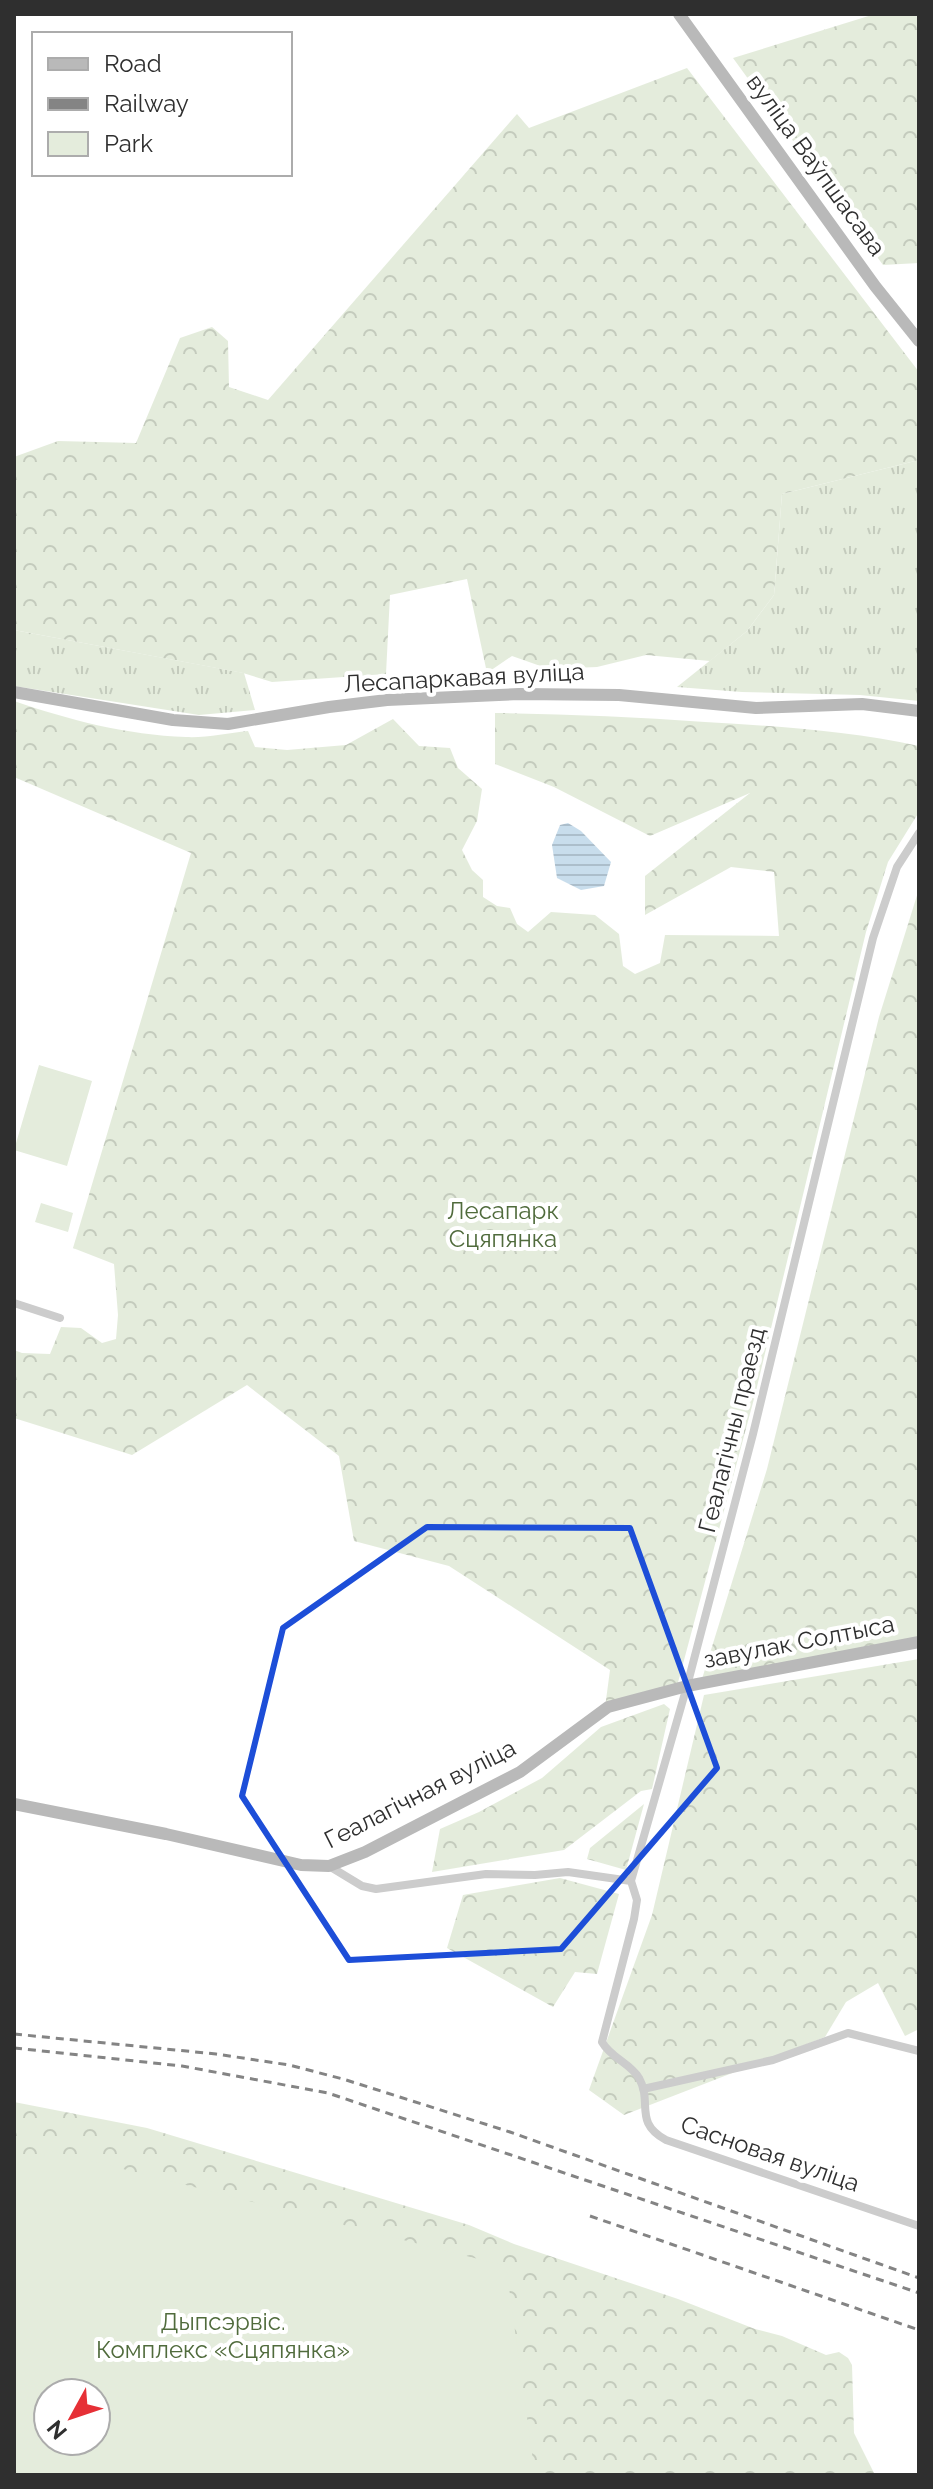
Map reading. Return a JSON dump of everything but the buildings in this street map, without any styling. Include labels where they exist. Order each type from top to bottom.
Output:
[{"type":"street","name":"вуліца Ваўпшасава","points":[[679,14],[875,286],[919,341]]},
{"type":"street","name":"Лесапаркавая вуліца","points":[[14,692],[173,720],[228,724],[375,702],[519,694],[619,695],[756,708],[862,704],[919,711]]},
{"type":"street","name":"Геалагічны праезд","points":[[602,2042],[634,1919],[637,1900],[631,1881],[687,1686],[753,1434],[873,938],[897,867],[919,833]]},
{"type":"street","points":[[14,1303],[60,1318]]},
{"type":"street","name":"завулак Солтыса","points":[[687,1686],[919,1642]]},
{"type":"street","name":"Геалагічная вуліца","points":[[14,1804],[301,1865],[329,1866],[365,1852],[520,1772],[608,1707],[687,1686]]},
{"type":"street","points":[[329,1866],[362,1886],[376,1889],[486,1874],[568,1872],[631,1881]]},
{"type":"street","name":"Сасновая вуліца","points":[[643,2089],[773,2060],[848,2033],[919,2051]]},
{"type":"street","name":"Сасновая вуліца","points":[[602,2042],[639,2077],[645,2118],[655,2135],[919,2226]]},
{"type":"highlighted area","points":[[427,1527],[630,1528],[717,1768],[561,1949],[349,1960],[242,1796],[283,1628]]},
{"type":"green space","points":[[875,14],[919,14],[919,263],[883,265],[733,58]]},
{"type":"green space","points":[[687,68],[919,372],[919,460],[782,494],[774,595],[747,631],[710,661],[646,655],[597,667],[549,669],[512,656],[487,673],[467,579],[390,595],[386,674],[272,682],[243,673],[14,630],[14,457],[58,441],[136,443],[180,338],[212,327],[228,341],[229,387],[268,400],[517,114],[529,128]]},
{"type":"green space","points":[[919,460],[919,701],[860,695],[677,687],[747,631],[774,595],[782,494]]},
{"type":"green space","points":[[14,630],[244,673],[255,710],[199,715],[14,686]]},
{"type":"green space","name":"Лесапарк Сцяпянка","points":[[14,701],[77,720],[164,736],[194,737],[248,731],[255,747],[287,750],[346,745],[393,719],[419,746],[450,748],[458,768],[482,789],[477,821],[462,850],[472,870],[483,880],[483,897],[497,906],[510,908],[517,924],[528,932],[551,912],[595,915],[619,934],[623,966],[635,974],[660,963],[665,935],[779,936],[774,872],[731,867],[645,915],[645,876],[750,793],[650,836],[554,787],[495,764],[495,713],[785,727],[866,736],[919,746],[919,812],[888,862],[866,932],[755,1395],[676,1690],[620,1705],[604,1715],[610,1670],[449,1566],[354,1541],[339,1456],[247,1385],[132,1455],[14,1418],[14,1350],[50,1354],[61,1327],[81,1328],[102,1343],[116,1339],[118,1315],[114,1264],[73,1248],[191,853],[14,777]]},
{"type":"green space","points":[[919,889],[919,1638],[702,1679],[767,1469],[879,1017]]},
{"type":"green space","points":[[39,1065],[92,1081],[67,1166],[14,1150]]},
{"type":"green space","points":[[41,1203],[73,1213],[68,1232],[35,1222]]},
{"type":"green space","points":[[919,1659],[919,2029],[905,2036],[878,1983],[846,2002],[825,2037],[624,2115],[589,2090],[652,1915],[704,1695]]},
{"type":"green space","points":[[664,1704],[670,1709],[652,1789],[641,1791],[564,1850],[432,1872],[440,1829],[542,1778],[601,1727]]},
{"type":"green space","points":[[644,1804],[626,1870],[587,1859],[590,1848]]},
{"type":"green space","points":[[560,1878],[619,1894],[597,1974],[575,1972],[553,2007],[447,1948],[463,1895]]},
{"type":"green space","name":"Дыпсэрвіс. Комплекс «Сцяпянка»","points":[[14,2102],[147,2128],[469,2225],[514,2244],[782,2336],[826,2355],[839,2352],[852,2365],[854,2433],[875,2475],[14,2475]]},
{"type":"green space","name":"Дыпсэрвіс. Комплекс «Сцяпянка»","points":[[48,2150],[506,2266],[535,2475],[14,2475],[14,2166]]},
{"type":"water","points":[[568,823],[581,831],[611,862],[604,886],[581,890],[557,878],[552,845],[560,825]]},
{"type":"railway","points":[[14,2034],[216,2054],[289,2065],[343,2079],[510,2132],[919,2278]]},
{"type":"railway","points":[[14,2048],[182,2066],[328,2093],[919,2293]]},
{"type":"railway","points":[[590,2216],[919,2330]]}]
